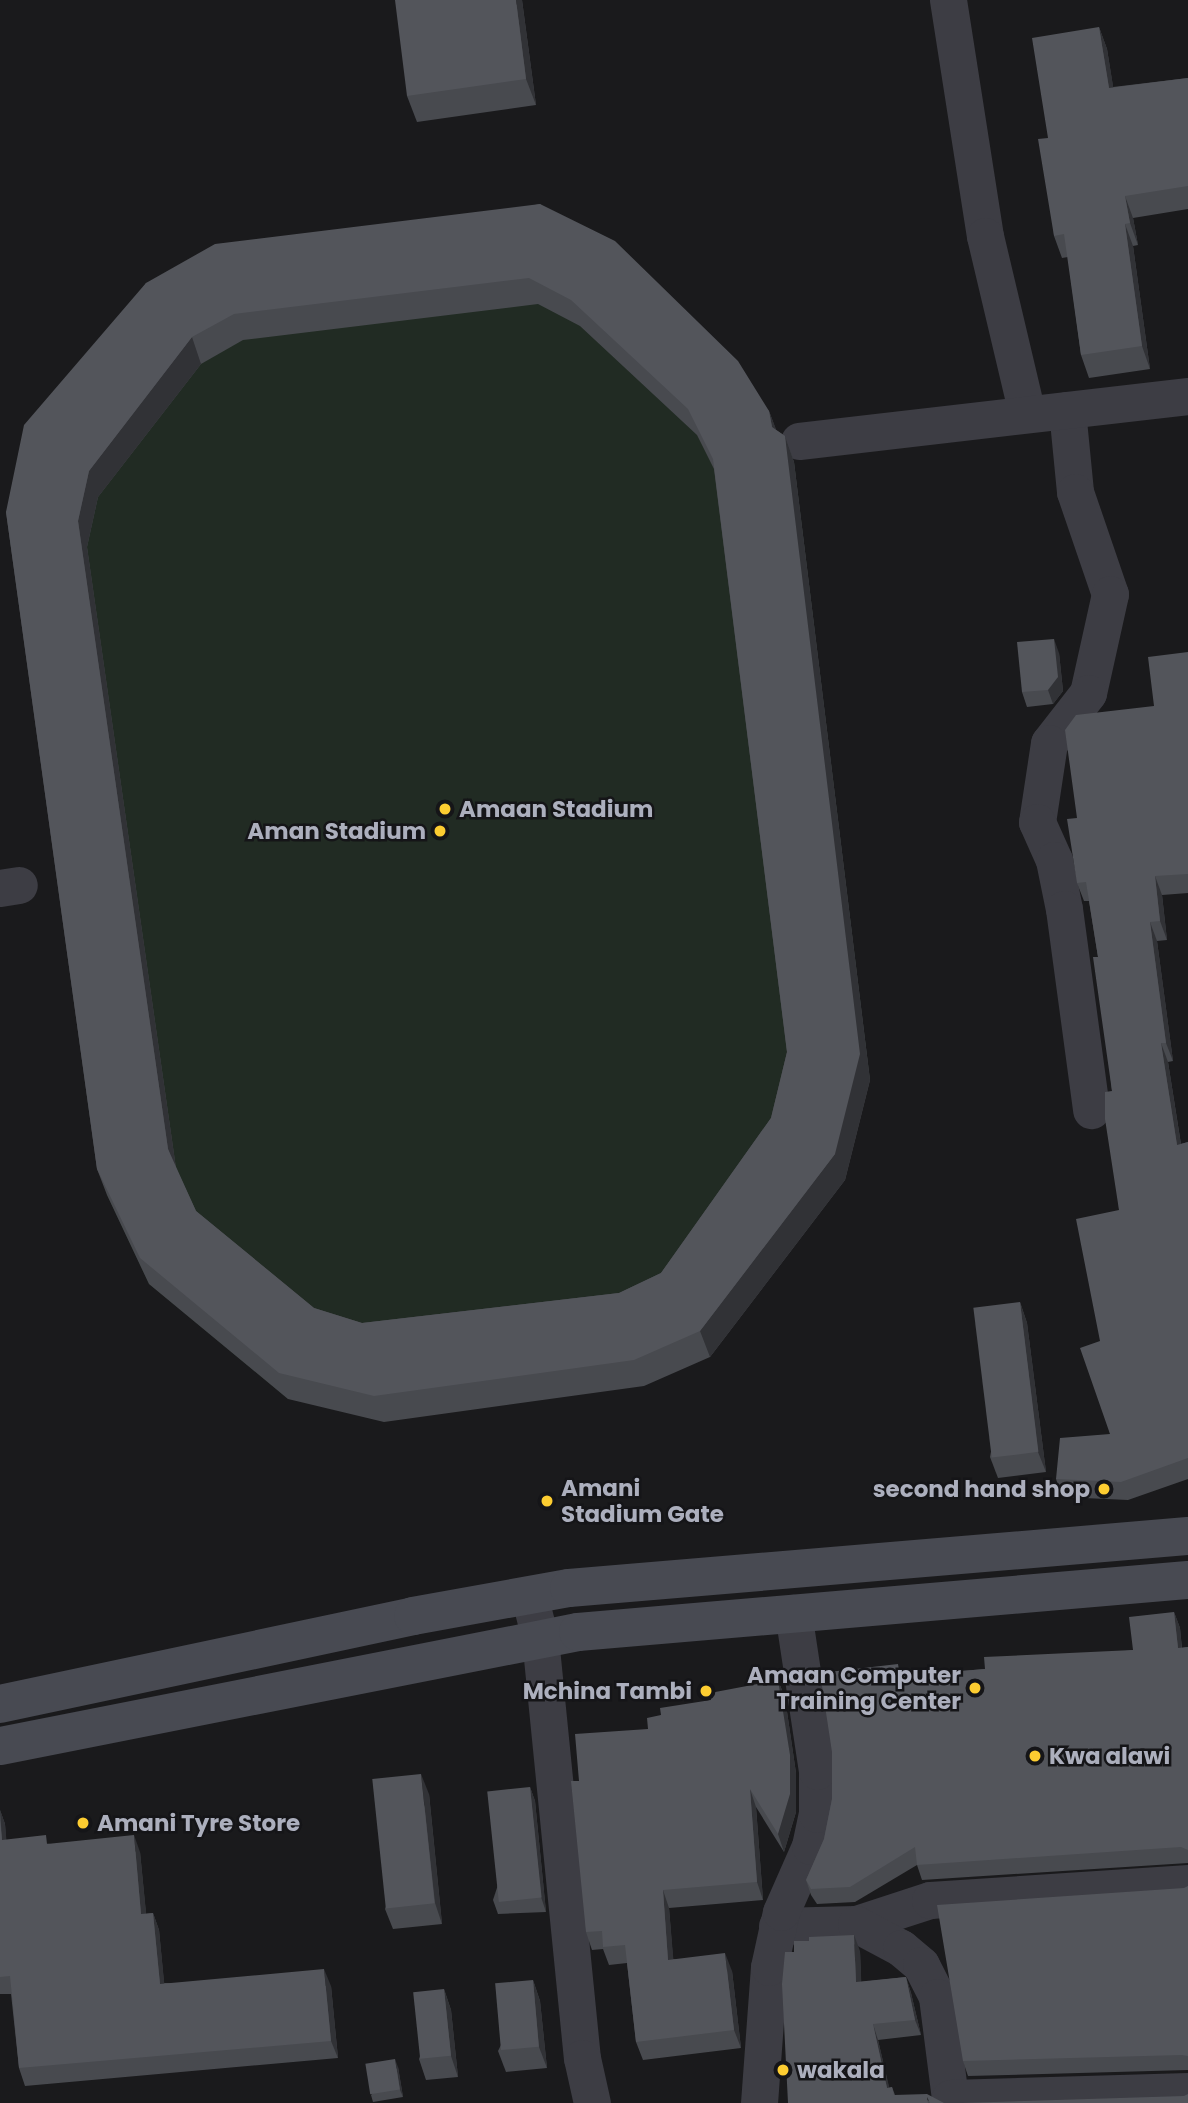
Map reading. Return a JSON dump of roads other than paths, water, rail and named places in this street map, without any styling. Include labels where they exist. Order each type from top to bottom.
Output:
[{"type":"main road","points":[[0,1704],[529,1595],[704,1574],[1188,1536]]},
{"type":"main road","points":[[0,1746],[540,1639],[793,1613],[1188,1580]]},
{"type":"street","points":[[948,0],[985,236],[1027,414]]},
{"type":"street","points":[[799,441],[1188,396]]},
{"type":"street","points":[[1067,410],[1075,492],[1110,594],[1088,693],[1049,743],[1037,822],[1054,860],[1064,909],[1091,1110]]},
{"type":"street","points":[[529,1595],[540,1639],[582,2058],[592,2103]]},
{"type":"street","points":[[759,2103],[769,1967],[777,1926],[810,1846],[817,1814],[817,1771],[793,1613]]},
{"type":"street","points":[[777,1926],[856,1924],[930,1900],[1188,1883]]},
{"type":"street","points":[[856,1924],[901,1948],[921,1965],[937,1997],[950,2098],[1188,2091]]},
{"type":"place","name":"Amaan Stadium","points":[[445,809]]},
{"type":"place","name":"Aman Stadium","points":[[440,831]]},
{"type":"place","name":"second hand shop","points":[[1104,1489]]},
{"type":"place","name":"Amani Stadium Gate","points":[[547,1501]]},
{"type":"place","name":"Amaan Computer Training Center","points":[[975,1688]]},
{"type":"place","name":"Mchina Tambi","points":[[706,1691]]},
{"type":"place","name":"Kwa alawi","points":[[1035,1756]]},
{"type":"place","name":"Amani Tyre Store","points":[[83,1823]]},
{"type":"place","name":"wakala","points":[[783,2070]]}]
